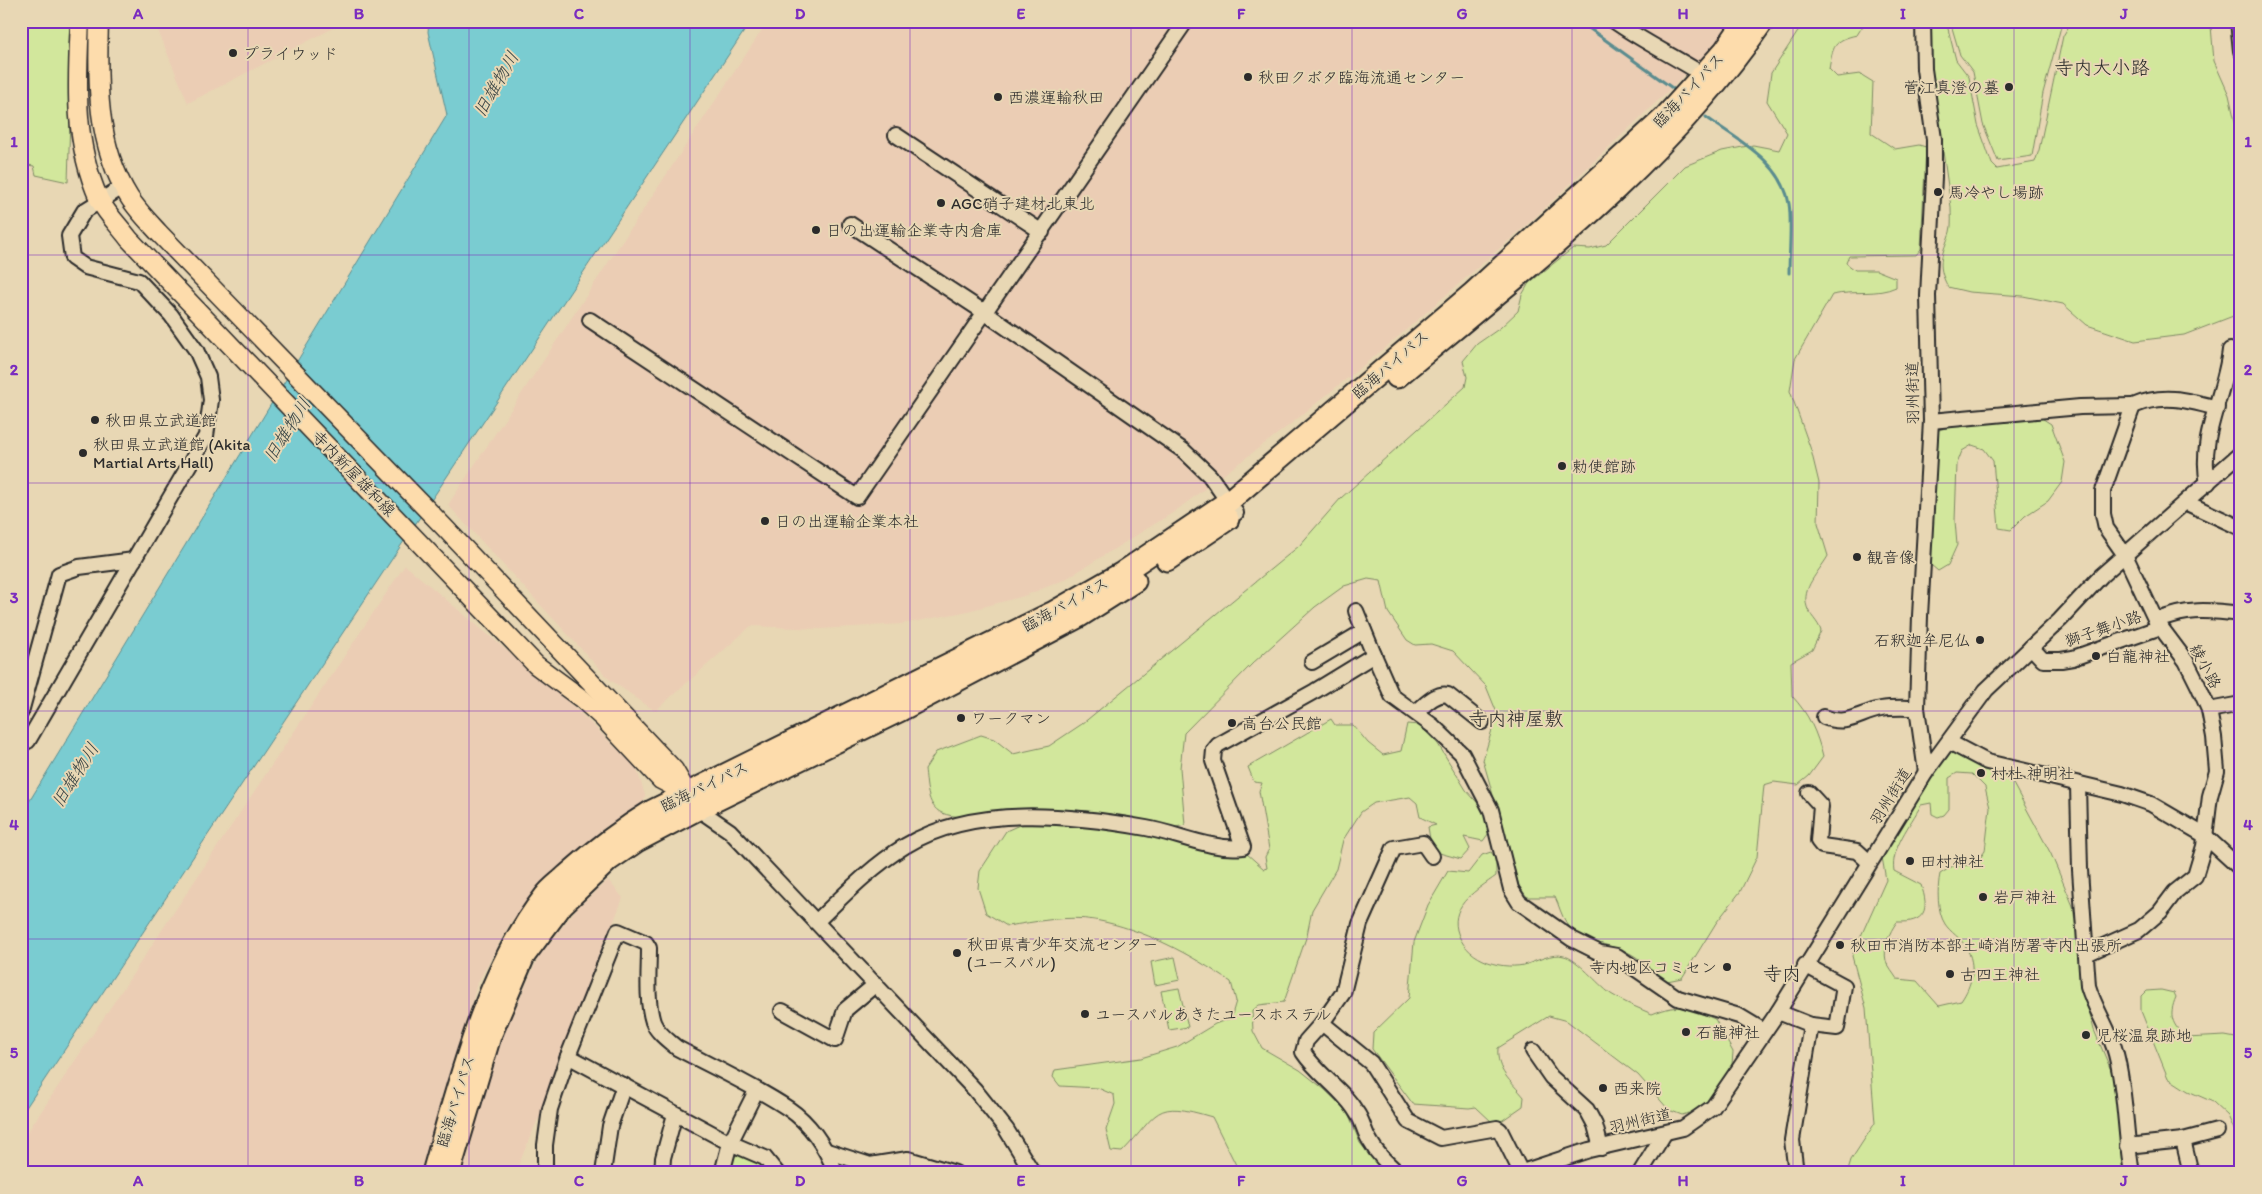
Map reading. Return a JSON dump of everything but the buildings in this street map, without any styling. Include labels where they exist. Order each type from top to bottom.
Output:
[{"type":"highway","name":"臨海バイパス","points":[[433,1173],[474,1037],[509,949],[546,895],[581,863],[620,831],[652,812],[693,802],[901,710],[1080,616],[1233,507],[1489,302],[1568,232],[1670,136],[1710,79],[1745,21]]},
{"type":"highway","name":"臨海バイパス","points":[[1710,79],[1763,21]]},
{"type":"highway","name":"臨海バイパス","points":[[449,1173],[490,1036],[524,956],[562,904],[609,860],[693,802]]},
{"type":"main road","name":"寺内新屋雄和線","points":[[80,21],[77,118],[85,161],[100,201],[164,278],[435,557],[536,665],[582,699],[603,718],[661,780],[693,802]]},
{"type":"main road","name":"寺内新屋雄和線","points":[[99,21],[97,81],[104,136],[130,198],[159,233],[444,527],[674,770],[693,802]]},
{"type":"street","points":[[590,320],[856,497],[984,312],[1042,232],[1186,21]]},
{"type":"street","points":[[1614,21],[1642,40],[1684,62],[1710,79]]},
{"type":"street","name":"羽州街道","points":[[1520,1172],[1601,1148],[1683,1128],[1713,1107],[1778,1012],[1805,965],[1926,772],[1917,708],[1931,421],[1928,296],[1934,182],[1934,139],[1924,69],[1923,21]]},
{"type":"street","points":[[2238,21],[2241,51]]},
{"type":"street","points":[[896,135],[1042,232]]},
{"type":"street","points":[[21,737],[28,741],[206,436],[211,400],[208,377],[196,350],[154,295],[139,281],[85,267],[72,258],[70,236],[84,211],[124,186]]},
{"type":"street","points":[[850,224],[984,312],[1184,451],[1210,476],[1233,507]]},
{"type":"street","points":[[2208,483],[2205,470],[2207,436],[2228,371],[2230,350]]},
{"type":"street","points":[[1931,421],[2080,408],[2133,406],[2149,400],[2164,398],[2188,401],[2217,408]]},
{"type":"street","name":"綾小路","points":[[2086,954],[2139,930],[2160,912],[2175,892],[2195,876],[2204,846],[2210,796],[2217,771],[2209,710],[2186,661],[2159,624],[2124,555],[2106,528],[2103,514],[2103,491],[2133,406]]},
{"type":"street","points":[[1926,772],[1986,690],[2124,555],[2187,503],[2241,453]]},
{"type":"street","points":[[2187,503],[2241,528]]},
{"type":"street","points":[[21,712],[59,574],[78,567],[134,560]]},
{"type":"street","name":"獅子舞小路","points":[[2031,647],[2043,660],[2061,660],[2159,624],[2174,613],[2196,609],[2241,614]]},
{"type":"street","points":[[1356,612],[1392,696],[1416,712],[1462,754],[1479,784],[1491,810],[1511,889],[1519,902],[1572,939],[1600,953],[1617,956],[1678,998],[1739,1016],[1764,1031]]},
{"type":"street","points":[[1312,662],[1364,631]]},
{"type":"street","points":[[816,922],[879,864],[906,845],[944,829],[971,823],[1028,814],[1094,819],[1151,829],[1221,846],[1242,847],[1213,762],[1214,750],[1218,745],[1315,691],[1374,655]]},
{"type":"street","points":[[1416,712],[1430,701],[1444,694],[1448,695],[1482,722]]},
{"type":"street","points":[[2209,710],[2241,704]]},
{"type":"street","points":[[1824,717],[1835,722],[1844,722],[1882,709],[1917,708]]},
{"type":"street","points":[[1949,742],[1987,762],[2122,794],[2151,804],[2204,835],[2241,869]]},
{"type":"street","points":[[2078,785],[2080,870],[2088,986],[2093,1003],[2110,1033],[2116,1055],[2122,1086],[2127,1146],[2132,1173]]},
{"type":"street","points":[[1809,793],[1821,806],[1818,841],[1822,846],[1858,851],[1869,862]]},
{"type":"street","points":[[693,802],[730,831],[975,1090],[1006,1129],[1033,1173]]},
{"type":"street","points":[[1398,1173],[1383,1160],[1369,1141],[1358,1113],[1332,1081],[1310,1063],[1303,1052],[1306,1042],[1322,1024],[1343,993],[1360,924],[1394,848],[1424,843],[1432,856]]},
{"type":"street","points":[[545,1173],[545,1145],[550,1109],[568,1056],[618,931],[646,943],[649,948],[650,1007],[654,1024],[663,1036],[677,1048],[790,1109],[815,1134],[827,1151],[836,1173]]},
{"type":"street","points":[[1778,1012],[1811,1025],[1837,1028],[1844,986],[1805,965]]},
{"type":"street","points":[[782,1011],[834,1040],[845,1010],[876,984]]},
{"type":"street","points":[[1322,1024],[1371,1062],[1408,1121],[1441,1138],[1497,1128],[1500,1130],[1520,1172]]},
{"type":"street","points":[[1796,1173],[1792,1140],[1811,1025]]},
{"type":"street","points":[[1533,1050],[1551,1077],[1588,1110],[1595,1125],[1601,1148]]},
{"type":"street","points":[[568,1056],[730,1143],[765,1158],[777,1173]]},
{"type":"street","points":[[603,1173],[610,1126],[624,1085]]},
{"type":"street","points":[[722,1173],[730,1143],[756,1091]]},
{"type":"street","points":[[662,1173],[663,1158],[675,1114]]},
{"type":"street","points":[[2127,1146],[2183,1140],[2217,1131]]},
{"type":"street","points":[[1640,1173],[1664,1134]]},
{"type":"street","points":[[2183,1140],[2191,1173]]},
{"type":"street","points":[[827,1151],[870,1165],[908,1159],[955,1173]]},
{"type":"shaded area","name":"プライウッド","points":[[154,21],[347,21],[188,103]]},
{"type":"shaded area","points":[[768,21],[1732,21],[1707,54],[1530,222],[1392,342],[1292,423],[1174,512],[1064,580],[1024,596],[964,612],[902,624],[820,629],[751,626],[655,711],[609,679],[448,505]]},
{"type":"shaded area","points":[[405,565],[574,707],[636,767],[645,795],[643,805],[604,828],[552,873],[511,922],[476,986],[464,1039],[425,1173],[21,1173],[21,1142]]},
{"type":"shaded area","points":[[608,880],[623,898],[569,1034],[543,1114],[537,1121],[515,1173],[461,1173],[500,1043],[538,958],[577,908]]},
{"type":"green space","points":[[21,21],[73,21],[68,182],[36,175],[34,166],[21,164]]},
{"type":"green space","points":[[1800,21],[1866,21],[1857,35],[1839,42],[1833,50],[1829,69],[1837,77],[1860,74],[1873,82],[1871,133],[1895,149],[1919,145],[1926,147],[1921,249],[1916,255],[1849,256],[1846,263],[1855,270],[1876,270],[1896,278],[1896,287],[1873,292],[1832,295],[1795,359],[1790,391],[1811,450],[1819,483],[1818,523],[1828,556],[1806,593],[1808,610],[1821,631],[1812,650],[1791,662],[1792,696],[1812,724],[1823,757],[1809,776],[1798,785],[1774,782],[1764,785],[1757,857],[1740,892],[1716,923],[1682,978],[1667,981],[1631,954],[1579,935],[1566,922],[1555,897],[1527,897],[1519,886],[1483,760],[1497,713],[1486,686],[1453,651],[1431,644],[1415,645],[1407,640],[1388,612],[1381,581],[1368,579],[1344,586],[1315,607],[1253,663],[1184,733],[1180,768],[1185,825],[1176,827],[1086,811],[1022,810],[962,817],[951,816],[937,810],[928,794],[925,769],[936,752],[981,735],[994,739],[1013,754],[1049,746],[1082,724],[1299,546],[1341,498],[1465,387],[1467,377],[1463,361],[1477,344],[1500,328],[1518,311],[1522,295],[1529,283],[1573,248],[1590,249],[1606,245],[1685,166],[1722,151],[1753,145],[1779,150],[1787,133],[1767,101],[1771,73],[1799,30]]},
{"type":"green space","points":[[1929,21],[1946,21],[1956,60],[1969,77],[1978,125],[1992,164],[1997,169],[2035,162],[2063,36],[2069,26],[2105,21],[2206,21],[2211,26],[2214,61],[2229,95],[2241,148],[2241,313],[2184,335],[2135,341],[2087,325],[2063,304],[2023,296],[1969,292],[1948,287],[1941,265],[1951,229],[1951,207],[1926,33]]},
{"type":"green space","points":[[1950,21],[2073,21],[2062,23],[2043,93],[2032,156],[1998,161],[1983,124],[1973,72],[1960,55]]},
{"type":"green space","points":[[2037,415],[2051,424],[2065,462],[2062,482],[2048,501],[2025,516],[2011,530],[1999,528],[1993,461],[1984,449],[1972,445],[1962,451],[1957,464],[1955,521],[1957,545],[1948,565],[1938,571],[1931,565],[1934,440],[1939,430],[1958,424]]},
{"type":"green space","points":[[1331,719],[1335,725],[1353,725],[1368,743],[1383,755],[1401,751],[1407,724],[1419,725],[1438,744],[1466,790],[1483,809],[1491,830],[1483,841],[1464,837],[1470,849],[1461,859],[1432,851],[1428,827],[1436,825],[1420,817],[1417,803],[1410,797],[1374,803],[1361,812],[1343,840],[1336,869],[1312,910],[1307,935],[1284,1002],[1259,1005],[1252,1011],[1253,1031],[1262,1048],[1300,1070],[1347,1111],[1360,1143],[1376,1162],[1389,1173],[1240,1173],[1212,1117],[1178,1109],[1159,1113],[1151,1119],[1122,1152],[1111,1151],[1106,1130],[1115,1104],[1114,1095],[1098,1088],[1060,1086],[1053,1077],[1055,1070],[1141,1058],[1177,1047],[1215,1024],[1231,1018],[1236,1001],[1231,982],[1183,952],[1149,936],[1113,924],[1073,918],[1007,926],[986,913],[978,888],[980,871],[1006,831],[1033,819],[1089,822],[1142,835],[1246,853],[1264,869],[1267,868],[1265,857],[1269,849],[1259,791],[1262,783],[1254,782],[1248,767]]},
{"type":"green space","points":[[1949,751],[2011,780],[2051,854],[2073,906],[2084,991],[2094,1030],[2113,1075],[2127,1173],[1847,1173],[1851,1160],[1875,1123],[1866,1008],[1852,956],[1886,880],[1882,857]],"holes":[[[1957,773],[1972,774],[1985,787],[1990,808],[1985,851],[1975,865],[1953,866],[1940,874],[1938,886],[1939,907],[1942,919],[1966,947],[1971,961],[1972,975],[1961,1001],[1939,1006],[1917,981],[1897,979],[1886,961],[1885,951],[1891,930],[1897,922],[1906,922],[1919,917],[1925,908],[1921,885],[1894,871],[1895,854],[1907,828],[1921,805],[1931,803],[1932,814],[1938,817],[1944,815],[1949,809],[1949,778]]]},
{"type":"green space","points":[[1491,852],[1496,859],[1496,876],[1467,899],[1458,913],[1456,921],[1461,940],[1467,948],[1483,960],[1503,966],[1524,965],[1555,955],[1564,956],[1575,962],[1611,994],[1652,1014],[1677,1007],[1690,1009],[1715,1019],[1733,1052],[1732,1064],[1718,1093],[1696,1111],[1682,1115],[1669,1110],[1638,1075],[1567,1021],[1549,1016],[1498,1048],[1499,1063],[1505,1075],[1524,1097],[1523,1106],[1500,1122],[1493,1123],[1476,1107],[1413,1104],[1372,1049],[1373,1033],[1409,998],[1414,942],[1428,905],[1448,871],[1468,873],[1482,855]]},
{"type":"green space","points":[[1175,957],[1180,980],[1155,985],[1151,962]]},
{"type":"green space","points":[[1179,988],[1188,1027],[1169,1030],[1161,991]]},
{"type":"green space","points":[[2161,990],[2174,993],[2176,997],[2172,1009],[2173,1019],[2177,1028],[2186,1038],[2225,1036],[2241,1039],[2241,1145],[2228,1116],[2213,1102],[2188,1091],[2168,1078],[2141,1011],[2141,996],[2146,991]]},
{"type":"green space","points":[[737,1155],[759,1162],[769,1173],[727,1173],[731,1159]]},
{"type":"water","name":"旧雄物川","points":[[429,21],[751,21],[21,1115],[21,815],[447,115],[428,32]]},
{"type":"waterway","points":[[1579,21],[1675,90]]},
{"type":"waterway","points":[[1706,117],[1756,153],[1768,164],[1785,189],[1790,211],[1789,273]]},
{"type":"place","name":"プライウッド","points":[[233,53]]},
{"type":"place","name":"秋田クボタ臨海流通センター","points":[[1248,77]]},
{"type":"place","name":"菅江真澄の墓","points":[[2009,87]]},
{"type":"place","name":"西濃運輸秋田","points":[[998,97]]},
{"type":"place","name":"馬冷やし場跡","points":[[1938,192]]},
{"type":"place","name":"AGC硝子建材北東北","points":[[941,203]]},
{"type":"place","name":"日の出運輸企業寺内倉庫","points":[[816,230]]},
{"type":"place","name":"秋田県立武道館","points":[[95,420]]},
{"type":"place","name":"秋田県立武道館 (Akita Martial Arts Hall)","points":[[83,453]]},
{"type":"place","name":"勅使館跡","points":[[1562,466]]},
{"type":"place","name":"日の出運輸企業本社","points":[[765,521]]},
{"type":"place","name":"観音像","points":[[1857,557]]},
{"type":"place","name":"石釈迦牟尼仏","points":[[1980,640]]},
{"type":"place","name":"白龍神社","points":[[2096,656]]},
{"type":"place","name":"ワークマン","points":[[961,718]]},
{"type":"place","name":"高台公民館","points":[[1232,723]]},
{"type":"place","name":"村杜 神明社","points":[[1981,773]]},
{"type":"place","name":"田村神社","points":[[1910,861]]},
{"type":"place","name":"岩戸神社","points":[[1983,897]]},
{"type":"place","name":"秋田市消防本部土崎消防署寺内出張所","points":[[1840,945]]},
{"type":"place","name":"秋田県青少年交流センター (ユースパル)","points":[[957,953]]},
{"type":"place","name":"寺内地区コミセン","points":[[1727,967]]},
{"type":"place","name":"古四王神社","points":[[1950,974]]},
{"type":"place","name":"ユースパルあきたユースホステル","points":[[1085,1014]]},
{"type":"place","name":"石龍神社","points":[[1686,1032]]},
{"type":"place","name":"児桜温泉跡地","points":[[2086,1035]]},
{"type":"place","name":"西来院","points":[[1603,1088]]},
{"type":"district","name":"寺内大小路","points":[[2102,67]]},
{"type":"district","name":"寺内神屋敷","points":[[1516,718]]},
{"type":"district","name":"寺内","points":[[1782,973]]}]
